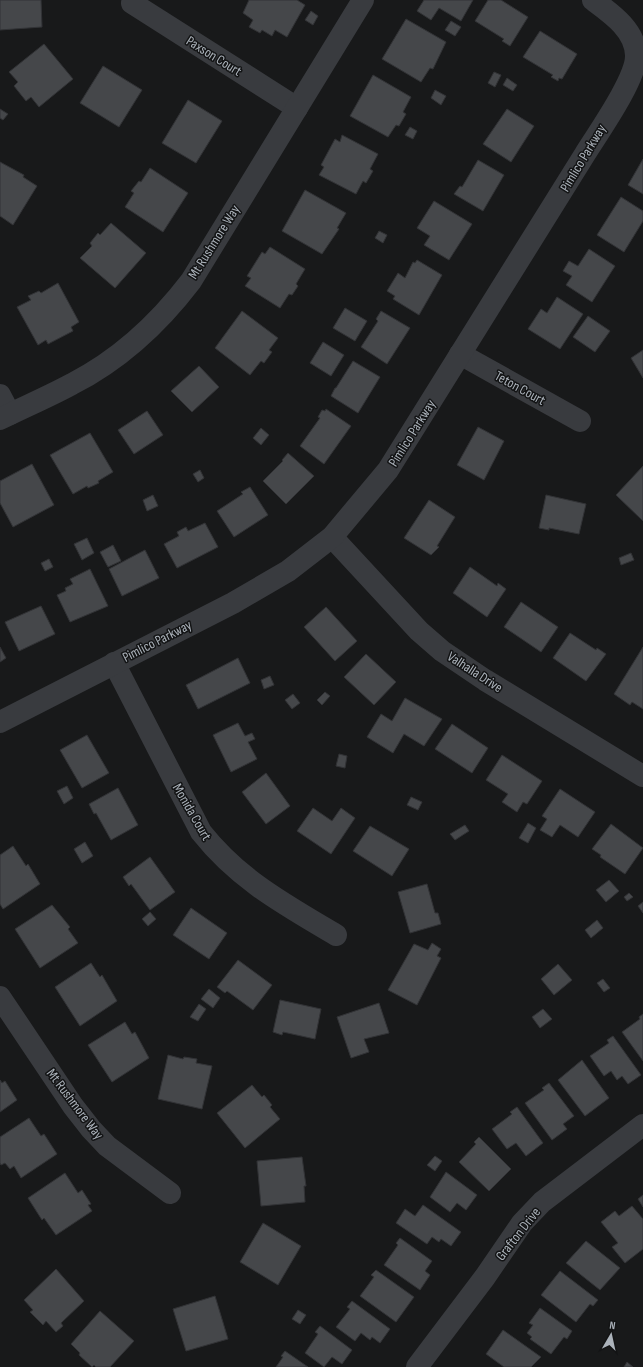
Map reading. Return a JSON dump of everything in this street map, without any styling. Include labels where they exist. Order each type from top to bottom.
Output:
[{"type":"street","name":"Mt Rushmore Way","points":[[5,417],[73,384],[138,340],[158,320],[191,281],[363,0]]},
{"type":"street","name":"Pimlico Parkway","points":[[0,722],[233,603],[288,572],[332,537],[357,509],[388,470],[608,116],[624,89],[634,68],[636,56],[634,45],[628,31],[622,23],[593,0]]},
{"type":"street","name":"Paxson Court","points":[[132,3],[297,108]]},
{"type":"street","name":"Teton Court","points":[[460,354],[580,421]]},
{"type":"street","points":[[0,395],[5,417]]},
{"type":"street","name":"Valhalla Drive","points":[[332,537],[419,631],[442,651],[485,680],[643,776]]},
{"type":"street","name":"Monida Court","points":[[114,663],[201,832],[218,853],[238,872],[269,895],[336,936]]},
{"type":"street","name":"Mt Rushmore Way","points":[[0,997],[91,1129],[107,1146],[170,1193]]},
{"type":"street","name":"Grafton Drive","points":[[417,1367],[485,1277],[522,1223],[542,1202],[643,1125]]},
{"type":"building","points":[[0,0],[41,0],[42,27],[0,30]]},
{"type":"building","points":[[249,0],[297,0],[305,5],[287,37],[275,30],[272,36],[262,30],[260,33],[249,27],[253,20],[243,13]]},
{"type":"building","points":[[424,0],[473,0],[461,21],[439,8],[431,20],[417,11]]},
{"type":"building","points":[[488,0],[501,0],[528,17],[510,46],[502,41],[504,39],[475,21]]},
{"type":"building","points":[[311,11],[318,16],[313,25],[305,20]]},
{"type":"building","points":[[406,19],[446,42],[433,69],[430,68],[421,82],[382,59]]},
{"type":"building","points":[[451,21],[461,27],[455,36],[445,30]]},
{"type":"building","points":[[540,31],[577,54],[562,79],[559,78],[558,81],[551,77],[553,75],[523,57]]},
{"type":"building","points":[[44,44],[73,79],[39,107],[31,97],[26,101],[14,86],[18,82],[9,72]]},
{"type":"building","points":[[103,66],[142,90],[119,127],[80,103]]},
{"type":"building","points":[[494,72],[501,75],[495,87],[488,83]]},
{"type":"building","points":[[373,75],[411,97],[403,112],[406,114],[399,126],[396,125],[388,137],[350,116]]},
{"type":"building","points":[[507,78],[517,85],[513,91],[503,85]]},
{"type":"building","points":[[435,90],[446,96],[441,105],[431,98]]},
{"type":"building","points":[[188,100],[222,121],[196,163],[162,143]]},
{"type":"building","points":[[0,109],[8,114],[3,120],[0,118]]},
{"type":"building","points":[[507,109],[534,126],[511,162],[483,144]]},
{"type":"building","points":[[410,127],[417,131],[413,139],[405,135]]},
{"type":"building","points":[[342,135],[378,154],[370,169],[373,171],[366,183],[363,181],[356,194],[319,175],[324,167],[321,165],[335,139],[340,142]]},
{"type":"building","points":[[643,159],[643,194],[628,185]]},
{"type":"building","points":[[478,160],[504,175],[483,211],[454,194],[460,186],[462,187]]},
{"type":"building","points":[[0,162],[24,175],[23,177],[37,186],[13,225],[0,216]]},
{"type":"building","points":[[150,168],[188,193],[163,232],[125,207],[134,193],[131,191],[139,181],[141,182]]},
{"type":"building","points":[[305,190],[346,213],[337,228],[339,229],[322,254],[282,231]]},
{"type":"building","points":[[621,197],[643,211],[643,221],[624,252],[597,235]]},
{"type":"building","points":[[434,201],[472,224],[449,260],[424,245],[430,236],[417,228]]},
{"type":"building","points":[[111,223],[146,253],[115,288],[80,258],[92,246],[90,243],[98,233],[100,235]]},
{"type":"building","points":[[379,231],[387,235],[383,243],[375,238]]},
{"type":"building","points":[[270,247],[305,269],[296,284],[298,286],[292,295],[289,294],[280,308],[245,286],[251,278],[247,276],[262,252],[265,254]]},
{"type":"building","points":[[589,249],[615,266],[592,302],[566,285],[572,276],[563,271],[569,261],[578,266]]},
{"type":"building","points":[[417,260],[442,275],[419,315],[393,299],[395,296],[387,291],[398,273],[405,278],[413,262],[415,263]]},
{"type":"building","points":[[58,283],[79,322],[71,327],[73,331],[48,344],[46,340],[38,345],[17,307],[31,300],[28,296],[39,291],[41,293]]},
{"type":"building","points":[[557,297],[583,314],[560,349],[528,329],[541,309],[547,313]]},
{"type":"building","points":[[345,308],[367,321],[355,341],[333,328]]},
{"type":"building","points":[[242,311],[278,338],[269,350],[272,352],[264,363],[261,361],[250,375],[215,348]]},
{"type":"building","points":[[381,311],[410,328],[387,364],[361,347],[378,321],[376,319]]},
{"type":"building","points":[[588,316],[610,331],[595,352],[573,337]]},
{"type":"building","points":[[323,342],[344,355],[331,376],[310,363]]},
{"type":"building","points":[[643,350],[643,378],[631,358]]},
{"type":"building","points":[[353,361],[380,377],[358,413],[331,396]]},
{"type":"building","points":[[199,366],[219,387],[192,412],[171,391]]},
{"type":"building","points":[[326,409],[351,426],[324,464],[300,446],[320,418],[318,417],[322,410],[325,411]]},
{"type":"building","points":[[147,411],[163,435],[134,454],[118,430]]},
{"type":"building","points":[[478,427],[504,441],[484,480],[457,465]]},
{"type":"building","points":[[261,428],[269,435],[261,445],[253,438]]},
{"type":"building","points":[[90,433],[113,472],[98,481],[99,483],[88,488],[87,486],[73,494],[50,455]]},
{"type":"building","points":[[288,453],[314,476],[286,504],[263,481],[283,461],[282,460]]},
{"type":"building","points":[[32,464],[54,505],[13,527],[0,503],[0,481]]},
{"type":"building","points":[[643,466],[643,521],[616,495]]},
{"type":"building","points":[[200,470],[204,478],[198,482],[193,474]]},
{"type":"building","points":[[250,487],[268,515],[234,537],[217,511],[243,494],[241,492]]},
{"type":"building","points":[[153,495],[158,506],[147,511],[143,500]]},
{"type":"building","points":[[546,495],[586,504],[579,534],[549,528],[549,530],[539,528]]},
{"type":"building","points":[[429,500],[455,517],[437,546],[439,547],[431,555],[404,538]]},
{"type":"building","points":[[205,523],[218,547],[177,568],[164,544],[179,536],[177,532],[186,527],[188,531]]},
{"type":"building","points":[[87,538],[94,553],[82,560],[74,544]]},
{"type":"building","points":[[113,545],[121,561],[108,567],[100,552]]},
{"type":"building","points":[[145,550],[159,578],[122,596],[109,569]]},
{"type":"building","points":[[631,553],[634,560],[621,565],[619,558]]},
{"type":"building","points":[[49,559],[53,567],[45,571],[41,563]]},
{"type":"building","points":[[470,567],[497,586],[498,583],[506,589],[487,617],[453,593]]},
{"type":"building","points":[[90,569],[108,606],[70,622],[57,595],[66,591],[65,588],[73,584],[70,579]]},
{"type":"building","points":[[521,602],[558,627],[541,652],[504,627]]},
{"type":"building","points":[[41,606],[55,634],[19,651],[5,622]]},
{"type":"building","points":[[326,607],[357,641],[335,661],[304,627]]},
{"type":"building","points":[[570,633],[596,650],[597,648],[606,654],[586,681],[553,658]]},
{"type":"building","points":[[0,647],[6,658],[0,662]]},
{"type":"building","points":[[643,647],[643,709],[632,702],[630,705],[614,694]]},
{"type":"building","points":[[366,654],[396,682],[374,705],[344,677]]},
{"type":"building","points":[[238,658],[250,683],[198,709],[186,685]]},
{"type":"building","points":[[270,676],[274,685],[264,689],[261,680]]},
{"type":"building","points":[[325,692],[330,696],[322,705],[317,700]]},
{"type":"building","points":[[293,694],[300,703],[292,709],[285,700]]},
{"type":"building","points":[[405,698],[442,719],[424,746],[404,734],[393,753],[367,737],[381,714],[392,721]]},
{"type":"building","points":[[238,723],[245,736],[252,733],[255,739],[248,742],[257,759],[231,772],[213,735]]},
{"type":"building","points":[[452,724],[488,748],[472,773],[435,749]]},
{"type":"building","points":[[87,735],[109,773],[82,788],[60,750]]},
{"type":"building","points":[[339,754],[347,756],[345,768],[336,766]]},
{"type":"building","points":[[502,755],[542,781],[527,804],[523,802],[517,812],[502,802],[508,794],[486,780]]},
{"type":"building","points":[[266,773],[290,806],[266,824],[242,792]]},
{"type":"building","points":[[67,786],[73,798],[64,804],[57,791]]},
{"type":"building","points":[[118,788],[138,825],[111,840],[96,813],[94,814],[89,804]]},
{"type":"building","points":[[560,789],[595,812],[578,837],[560,825],[552,837],[540,830],[547,819],[542,816]]},
{"type":"building","points":[[411,797],[422,802],[418,810],[407,805]]},
{"type":"building","points":[[313,808],[332,821],[341,808],[355,818],[331,854],[297,831]]},
{"type":"building","points":[[528,823],[536,828],[528,843],[519,838]]},
{"type":"building","points":[[611,824],[643,848],[625,874],[600,857],[601,855],[592,849]]},
{"type":"building","points":[[465,825],[469,831],[455,840],[450,834]]},
{"type":"building","points":[[370,826],[409,849],[392,876],[353,851]]},
{"type":"building","points":[[85,842],[93,856],[82,863],[74,849]]},
{"type":"building","points":[[13,846],[26,866],[28,864],[40,884],[3,909],[0,904],[0,855]]},
{"type":"building","points":[[150,857],[175,892],[150,910],[131,884],[129,886],[123,877]]},
{"type":"building","points":[[609,880],[619,891],[606,902],[596,890]]},
{"type":"building","points":[[427,884],[435,913],[438,913],[441,924],[410,933],[398,892]]},
{"type":"building","points":[[629,893],[633,897],[627,901],[624,897]]},
{"type":"building","points":[[643,902],[643,913],[638,906]]},
{"type":"building","points":[[52,905],[70,927],[68,929],[78,943],[40,968],[15,929]]},
{"type":"building","points":[[191,908],[227,933],[209,959],[173,935]]},
{"type":"building","points":[[150,912],[156,919],[148,926],[142,919]]},
{"type":"building","points":[[597,920],[603,928],[591,938],[585,930]]},
{"type":"building","points":[[432,943],[441,949],[437,956],[441,958],[417,1005],[388,990],[414,944],[428,950]]},
{"type":"building","points":[[238,960],[272,985],[253,1010],[227,991],[225,993],[217,987]]},
{"type":"building","points":[[91,963],[100,977],[102,975],[117,1001],[80,1026],[55,987]]},
{"type":"building","points":[[558,964],[572,980],[554,995],[541,979]]},
{"type":"building","points":[[603,979],[610,988],[604,992],[597,983]]},
{"type":"building","points":[[209,989],[220,998],[213,1008],[201,999]]},
{"type":"building","points":[[280,1000],[321,1009],[315,1039],[283,1032],[282,1035],[273,1032]]},
{"type":"building","points":[[379,1003],[389,1033],[364,1039],[369,1052],[351,1058],[337,1017]]},
{"type":"building","points":[[199,1004],[206,1009],[198,1021],[190,1017]]},
{"type":"building","points":[[543,1009],[552,1019],[540,1028],[532,1017]]},
{"type":"building","points":[[643,1014],[643,1061],[622,1032],[640,1019],[639,1017]]},
{"type":"building","points":[[125,1022],[132,1034],[135,1032],[149,1058],[112,1082],[88,1045]]},
{"type":"building","points":[[613,1036],[641,1075],[628,1084],[622,1076],[617,1080],[611,1071],[604,1076],[590,1056],[609,1043],[607,1040]]},
{"type":"building","points":[[168,1055],[183,1059],[184,1057],[197,1059],[196,1063],[212,1066],[202,1109],[158,1099]]},
{"type":"building","points":[[582,1060],[609,1098],[585,1116],[558,1080]]},
{"type":"building","points":[[0,1080],[2,1083],[5,1081],[17,1100],[0,1112]]},
{"type":"building","points":[[549,1083],[574,1116],[563,1124],[567,1129],[552,1140],[525,1103],[544,1090],[542,1088]]},
{"type":"building","points":[[252,1085],[262,1097],[264,1095],[272,1105],[270,1107],[280,1119],[245,1148],[217,1113]]},
{"type":"building","points":[[517,1107],[543,1143],[526,1156],[516,1143],[507,1149],[492,1129],[512,1114],[510,1112]]},
{"type":"building","points":[[29,1118],[41,1136],[44,1134],[57,1154],[21,1178],[14,1166],[10,1169],[5,1163],[1,1165],[0,1137]]},
{"type":"building","points":[[479,1137],[511,1169],[489,1191],[459,1162],[476,1144],[474,1142]]},
{"type":"building","points":[[435,1156],[442,1161],[435,1171],[427,1165]]},
{"type":"building","points":[[302,1157],[306,1186],[304,1186],[305,1202],[261,1206],[257,1161]]},
{"type":"building","points":[[446,1172],[477,1195],[466,1210],[457,1203],[450,1212],[430,1197]]},
{"type":"building","points":[[65,1173],[78,1193],[82,1190],[91,1204],[88,1205],[92,1211],[56,1235],[44,1218],[42,1220],[28,1198]]},
{"type":"building","points":[[643,1195],[643,1207],[638,1199]]},
{"type":"building","points":[[423,1205],[461,1232],[451,1246],[441,1239],[439,1242],[432,1237],[427,1244],[396,1223],[405,1209],[415,1216]]},
{"type":"building","points":[[632,1206],[643,1219],[643,1249],[625,1263],[612,1247],[618,1243],[601,1222],[615,1211],[619,1216]]},
{"type":"building","points":[[263,1223],[301,1246],[278,1285],[240,1262]]},
{"type":"building","points":[[400,1238],[432,1261],[425,1271],[430,1275],[420,1290],[384,1265],[398,1245],[396,1243]]},
{"type":"building","points":[[586,1241],[620,1268],[600,1290],[566,1263]]},
{"type":"building","points":[[56,1269],[84,1301],[61,1323],[63,1326],[56,1332],[46,1321],[43,1325],[30,1312],[33,1310],[24,1300]]},
{"type":"building","points":[[376,1270],[414,1297],[396,1322],[360,1296],[374,1277],[371,1275]]},
{"type":"building","points":[[560,1271],[598,1300],[593,1306],[590,1304],[576,1322],[541,1295]]},
{"type":"building","points":[[215,1296],[228,1339],[186,1351],[173,1309]]},
{"type":"building","points":[[352,1301],[390,1329],[380,1343],[372,1337],[370,1340],[361,1333],[355,1341],[336,1327],[350,1309],[347,1307]]},
{"type":"building","points":[[540,1308],[572,1331],[567,1339],[564,1337],[551,1354],[530,1339],[532,1337],[527,1333],[533,1325],[529,1323]]},
{"type":"building","points":[[298,1310],[306,1315],[300,1324],[292,1319]]},
{"type":"building","points":[[100,1311],[134,1341],[110,1367],[96,1367],[94,1365],[92,1367],[79,1355],[80,1353],[71,1344]]},
{"type":"building","points":[[320,1326],[352,1350],[342,1364],[332,1357],[324,1367],[305,1353],[318,1334],[315,1332]]},
{"type":"building","points":[[503,1330],[541,1357],[531,1367],[504,1367],[486,1354]]},
{"type":"building","points":[[285,1351],[308,1367],[276,1367]]},
{"type":"building","points":[[627,1362],[633,1367],[624,1367]]}]
